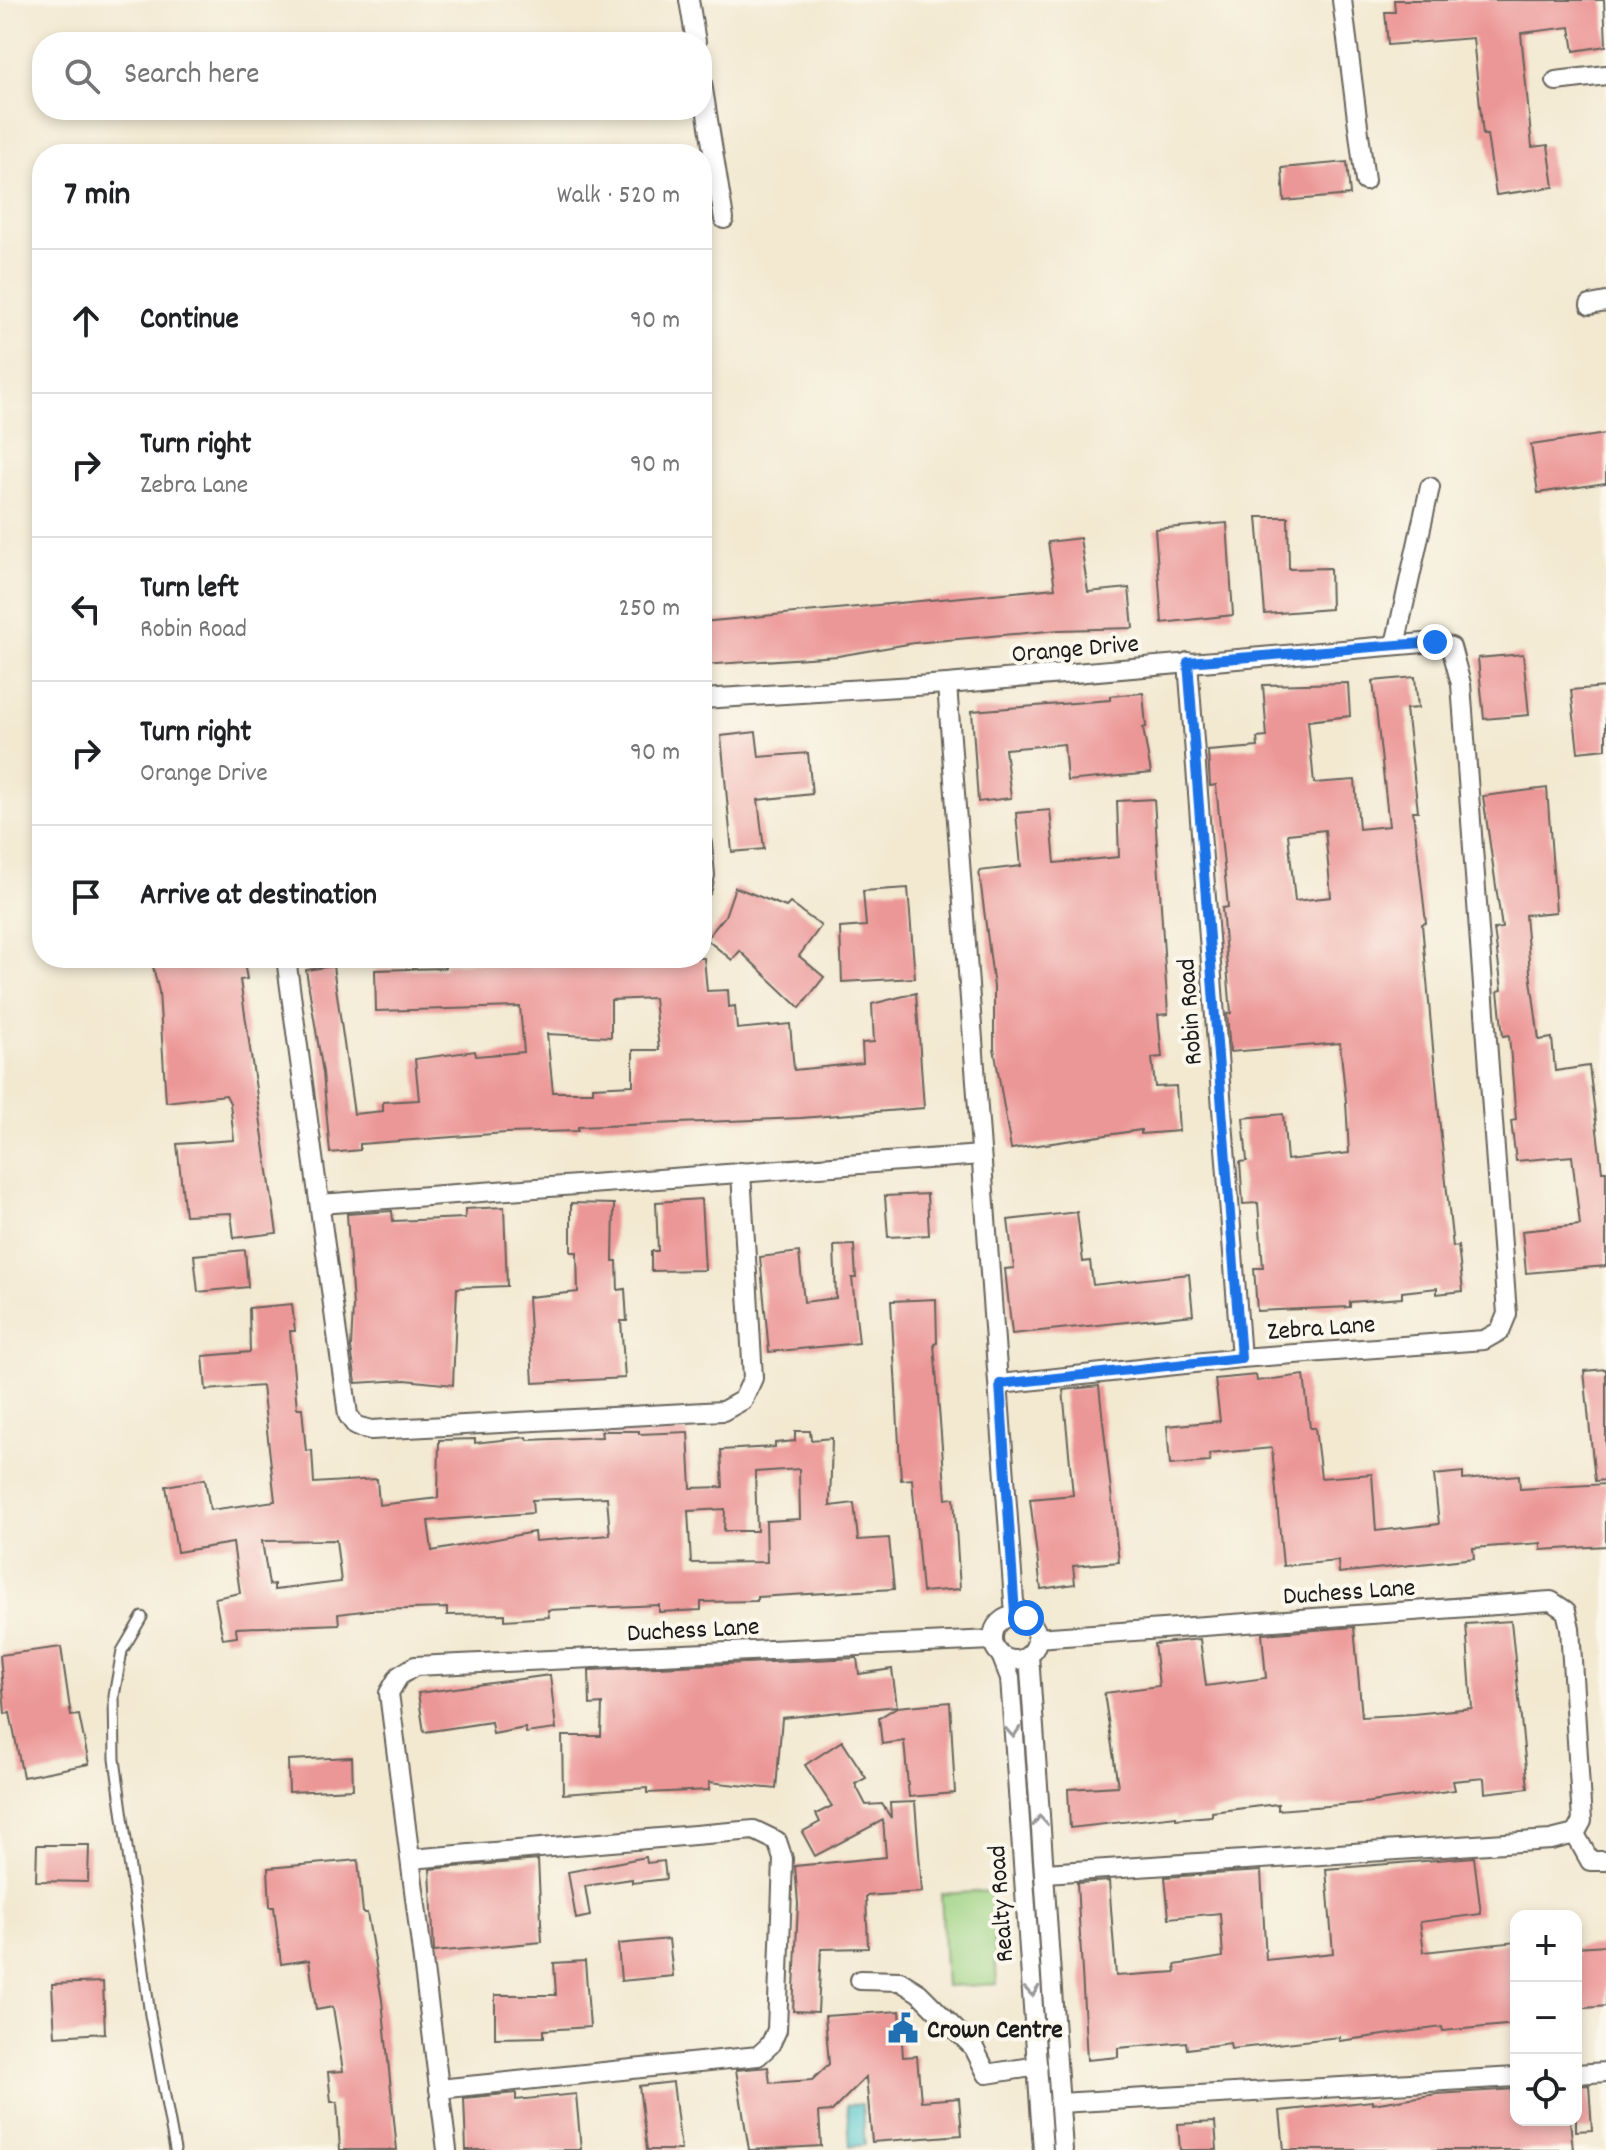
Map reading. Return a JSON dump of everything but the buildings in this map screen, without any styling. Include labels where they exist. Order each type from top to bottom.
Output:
[{"type":"street","points":[[689,0],[694,32]]},
{"type":"street","points":[[1342,0],[1365,181]]},
{"type":"street","points":[[1556,81],[1606,75]]},
{"type":"street","points":[[708,120],[712,144]]},
{"type":"street","points":[[712,145],[724,219]]},
{"type":"street","points":[[1395,645],[1430,487]]},
{"type":"street","name":"Orange Drive","points":[[712,698],[947,684],[1435,642],[1451,647],[1461,684],[1507,1314],[1500,1331]]},
{"type":"street","name":"Robin Road","points":[[1188,662],[1241,1358]]},
{"type":"street","points":[[947,684],[1015,1615]]},
{"type":"street","points":[[287,968],[348,1415],[356,1426],[371,1430],[723,1411],[743,1400],[753,1378],[741,1172]]},
{"type":"street","points":[[320,1204],[981,1155]]},
{"type":"street","name":"Zebra Lane","points":[[1000,1384],[1241,1358],[1484,1340],[1500,1331]]},
{"type":"street","name":"Duchess Lane","points":[[1033,1646],[1551,1601],[1566,1611],[1570,1628],[1582,1821],[1575,1834]]},
{"type":"street","points":[[1015,1615],[1026,1618],[1035,1627],[1033,1646],[1016,1660],[997,1648],[995,1628],[1003,1619],[1015,1615]]},
{"type":"street","name":"Realty Road","points":[[1033,1646],[1063,2150]]},
{"type":"street","name":"Duchess Lane","points":[[411,1859],[389,1693],[399,1676],[415,1666],[997,1648]]},
{"type":"street","name":"Realty Road","points":[[997,1648],[1010,1678],[1043,2150]]},
{"type":"street","points":[[439,2089],[758,2056],[770,2045],[777,2030],[783,1859],[777,1841],[754,1830],[411,1859],[439,2089],[447,2150]]},
{"type":"street","points":[[1045,1873],[1551,1840],[1575,1834],[1590,1861],[1606,1861]]},
{"type":"street","points":[[860,1980],[900,1981],[919,1993],[974,2048],[987,2074],[1038,2066]]},
{"type":"street","points":[[1582,2074],[1606,2072]]},
{"type":"street","points":[[1059,2103],[1510,2077]]},
{"type":"lane","points":[[142,1617],[122,1651],[114,1696],[115,1759],[150,2015],[175,2150]]},
{"type":"green space","points":[[991,1891],[997,1984],[946,1987],[941,1894]]},
{"type":"water","points":[[862,2104],[865,2145],[850,2146],[847,2105]]},
{"type":"place","name":"Crown Centre","points":[[903,2028]]},
{"type":"route","points":[[1026,1618],[1015,1615],[1000,1384],[1241,1358],[1188,662],[1435,642]]}]
